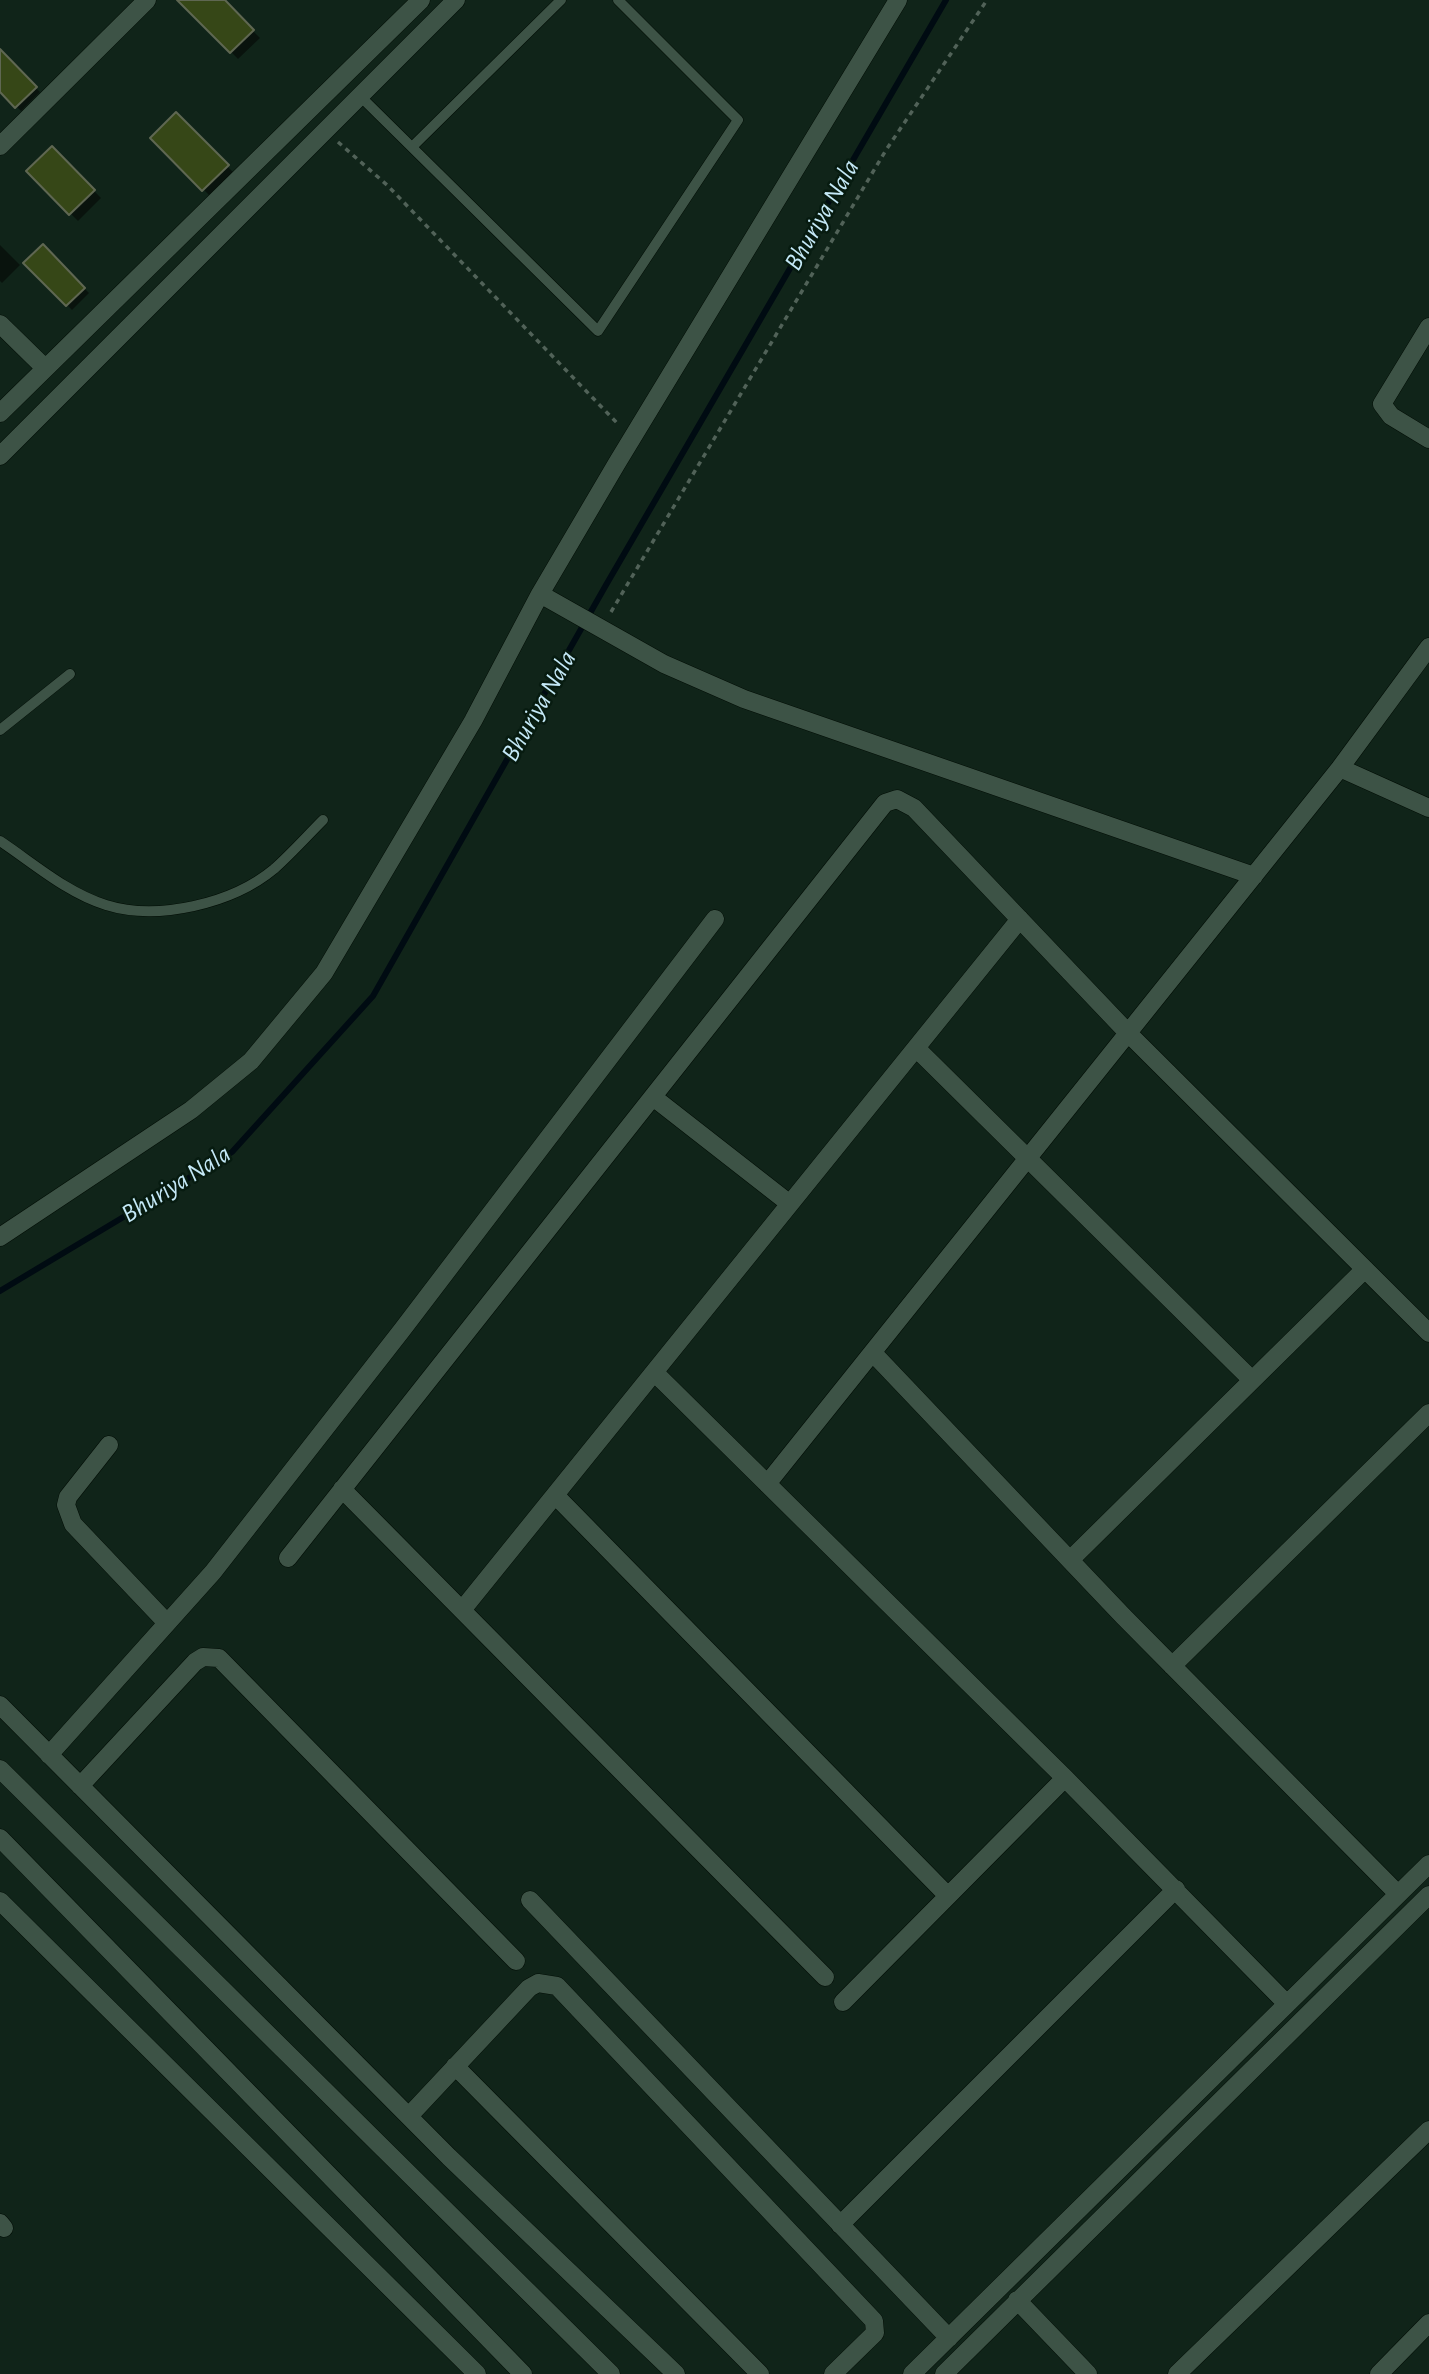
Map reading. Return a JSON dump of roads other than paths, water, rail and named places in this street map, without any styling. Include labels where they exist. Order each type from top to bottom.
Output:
[{"type":"street","points":[[0,146],[147,0]]},
{"type":"street","points":[[0,413],[421,0]]},
{"type":"street","points":[[0,456],[456,0]]},
{"type":"street","points":[[0,1237],[191,1110],[251,1061],[324,973],[473,722],[540,594],[632,438],[898,0]]},
{"type":"street","points":[[0,324],[45,368]]},
{"type":"street","points":[[1429,327],[1382,404],[1391,416],[1429,439]]},
{"type":"street","points":[[540,594],[664,664],[744,699],[1254,876]]},
{"type":"street","points":[[767,1484],[1129,1034],[1340,768],[1426,654]]},
{"type":"street","points":[[1340,768],[1429,808]]},
{"type":"street","points":[[288,1558],[885,803],[897,799],[914,808],[1129,1034],[1429,1333]]},
{"type":"street","points":[[50,1755],[213,1572],[368,1374],[715,919]]},
{"type":"street","points":[[462,1610],[1020,919]]},
{"type":"street","points":[[916,1048],[1252,1380]]},
{"type":"street","points":[[653,1097],[790,1204]]},
{"type":"street","points":[[1070,1560],[1365,1269]]},
{"type":"street","points":[[873,1353],[1172,1666],[1398,1894]]},
{"type":"street","points":[[654,1372],[1065,1778],[1287,2004]]},
{"type":"street","points":[[1172,1666],[1429,1413]]},
{"type":"street","points":[[109,1445],[68,1497],[68,1515],[73,1524],[167,1623]]},
{"type":"street","points":[[342,1489],[825,1977]]},
{"type":"street","points":[[555,1495],[948,1896]]},
{"type":"street","points":[[80,1786],[195,1662],[203,1657],[219,1658],[516,1961]]},
{"type":"street","points":[[0,1705],[409,2116],[676,2374]]},
{"type":"street","points":[[0,1769],[611,2374]]},
{"type":"street","points":[[843,2002],[1065,1778]]},
{"type":"street","points":[[0,1838],[523,2374]]},
{"type":"street","points":[[912,2374],[1429,1864]]},
{"type":"street","points":[[840,2225],[1176,1889]]},
{"type":"street","points":[[944,2374],[1429,1895]]},
{"type":"street","points":[[530,1900],[948,2338]]},
{"type":"street","points":[[0,1901],[477,2374]]},
{"type":"street","points":[[409,2116],[529,1989],[538,1983],[557,1986],[874,2321],[874,2333],[833,2374]]},
{"type":"street","points":[[455,2066],[760,2374]]},
{"type":"street","points":[[1177,2374],[1429,2130]]},
{"type":"street","points":[[1017,2300],[1088,2374]]},
{"type":"street","points":[[1379,2374],[1429,2323]]},
{"type":"lane","points":[[412,147],[561,0]]},
{"type":"lane","points":[[360,96],[598,331],[738,120],[618,0]]},
{"type":"lane","points":[[0,730],[70,674]]},
{"type":"lane","points":[[0,841],[90,899],[131,911],[156,911],[209,901],[246,887],[273,870],[323,820]]},
{"type":"waterway","name":"Bhuriya Nala","points":[[0,1291],[232,1152],[373,996],[606,585],[946,0]]}]
